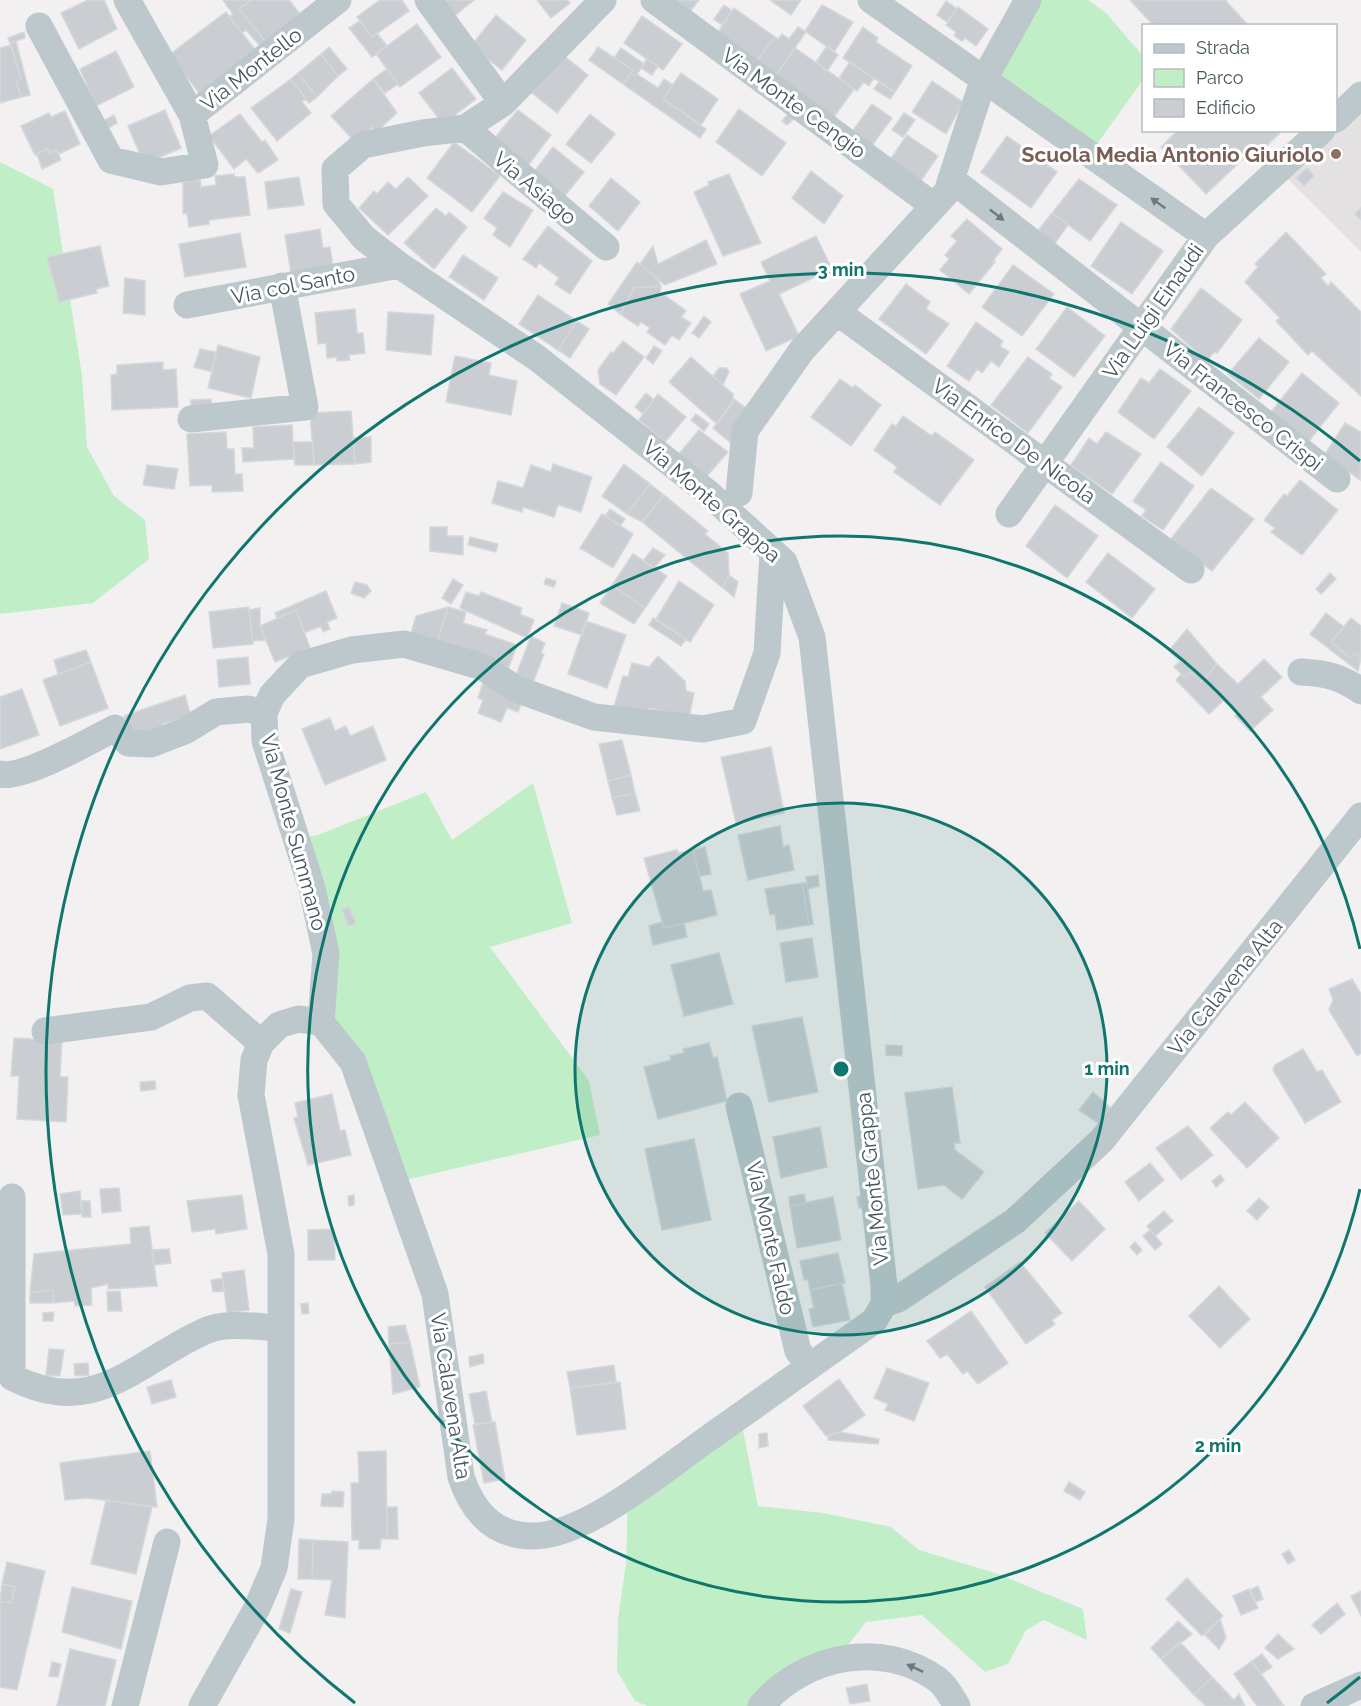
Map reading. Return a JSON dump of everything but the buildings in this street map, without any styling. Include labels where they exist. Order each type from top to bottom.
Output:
[{"type":"street","name":"Via Montello","points":[[39,26],[111,160],[161,172],[205,165],[192,115],[127,0]]},
{"type":"street","name":"Via Montello","points":[[192,115],[338,0]]},
{"type":"street","points":[[428,0],[503,103]]},
{"type":"street","name":"Via Monte Grappa","points":[[603,0],[503,103],[465,128],[423,133],[363,145],[335,169],[336,204],[364,238],[399,265],[537,358],[707,492],[784,562],[812,638],[884,1286],[884,1304]]},
{"type":"street","name":"Via Monte Cengio","points":[[654,0],[934,206]]},
{"type":"street","points":[[871,0],[1206,236]]},
{"type":"street","points":[[739,493],[745,431],[802,350],[947,192],[983,81],[1028,0]]},
{"type":"street","points":[[1337,117],[1361,95]]},
{"type":"street","name":"Via Asiago","points":[[465,128],[606,247]]},
{"type":"street","name":"Via Luigi Einaudi","points":[[1009,514],[1206,236],[1320,132]]},
{"type":"street","name":"Via Francesco Crispi","points":[[951,179],[1337,478]]},
{"type":"street","name":"Via col Santo","points":[[187,305],[399,265]]},
{"type":"street","points":[[191,419],[305,407],[282,286]]},
{"type":"street","name":"Via Enrico De Nicola","points":[[837,312],[1191,570]]},
{"type":"street","name":"Via Monte Summano","points":[[321,1022],[326,954],[312,888],[265,741],[264,713],[272,695],[300,665],[352,650],[404,644],[483,667],[516,689],[594,717],[703,729],[743,721],[766,653],[773,552]]},
{"type":"street","points":[[1301,672],[1335,676],[1361,691]]},
{"type":"street","name":"Via Monte Summano","points":[[0,774],[6,775],[35,767],[115,729],[128,743],[151,744],[185,731],[216,712],[248,709],[264,713]]},
{"type":"street","name":"Via Calavena Alta","points":[[321,1022],[353,1062],[435,1294],[461,1478],[470,1502],[488,1522],[513,1534],[534,1536],[566,1530],[614,1504],[874,1321],[884,1304],[898,1299],[1015,1221],[1102,1140],[1360,820]]},
{"type":"street","points":[[45,1031],[151,1017],[190,998],[207,996],[261,1043]]},
{"type":"street","points":[[202,1706],[257,1608],[273,1568],[281,1519],[281,1254],[251,1095],[254,1060],[261,1043],[279,1025],[298,1019],[321,1022]]},
{"type":"street","name":"Via Monte Faldo","points":[[740,1106],[798,1351],[810,1366]]},
{"type":"street","points":[[12,1197],[6,1378],[32,1388],[58,1393],[90,1389],[120,1381],[204,1332],[224,1326],[281,1328]]},
{"type":"street","points":[[125,1706],[167,1542]]},
{"type":"street","points":[[761,1706],[783,1684],[807,1671],[836,1659],[872,1655],[910,1665],[940,1681],[957,1706]]},
{"type":"street","points":[[1314,1706],[1361,1685]]},
{"type":"shaded area","name":"Scuola Media Antonio Giuriolo","points":[[1361,104],[1361,252],[1287,178],[1333,132],[1337,132],[1337,128]]},
{"type":"green space","points":[[1041,0],[1088,0],[1106,13],[1142,55],[1142,81],[1097,144],[997,75]]},
{"type":"green space","points":[[0,162],[53,189],[82,376],[87,447],[114,496],[145,520],[149,559],[93,603],[0,614]]},
{"type":"green space","points":[[533,783],[572,923],[490,947],[589,1081],[600,1135],[397,1182],[321,1021],[326,955],[291,841],[318,835],[426,792],[452,840]]},
{"type":"green space","points":[[740,1415],[758,1506],[823,1513],[891,1527],[919,1550],[998,1574],[1083,1609],[1087,1640],[1044,1620],[1026,1630],[1008,1664],[985,1672],[922,1615],[866,1622],[837,1659],[762,1706],[648,1706],[635,1701],[617,1671],[618,1619],[626,1564],[628,1496]]},
{"type":"place","name":"Scuola Media Antonio Giuriolo","points":[[1336,154]]}]
